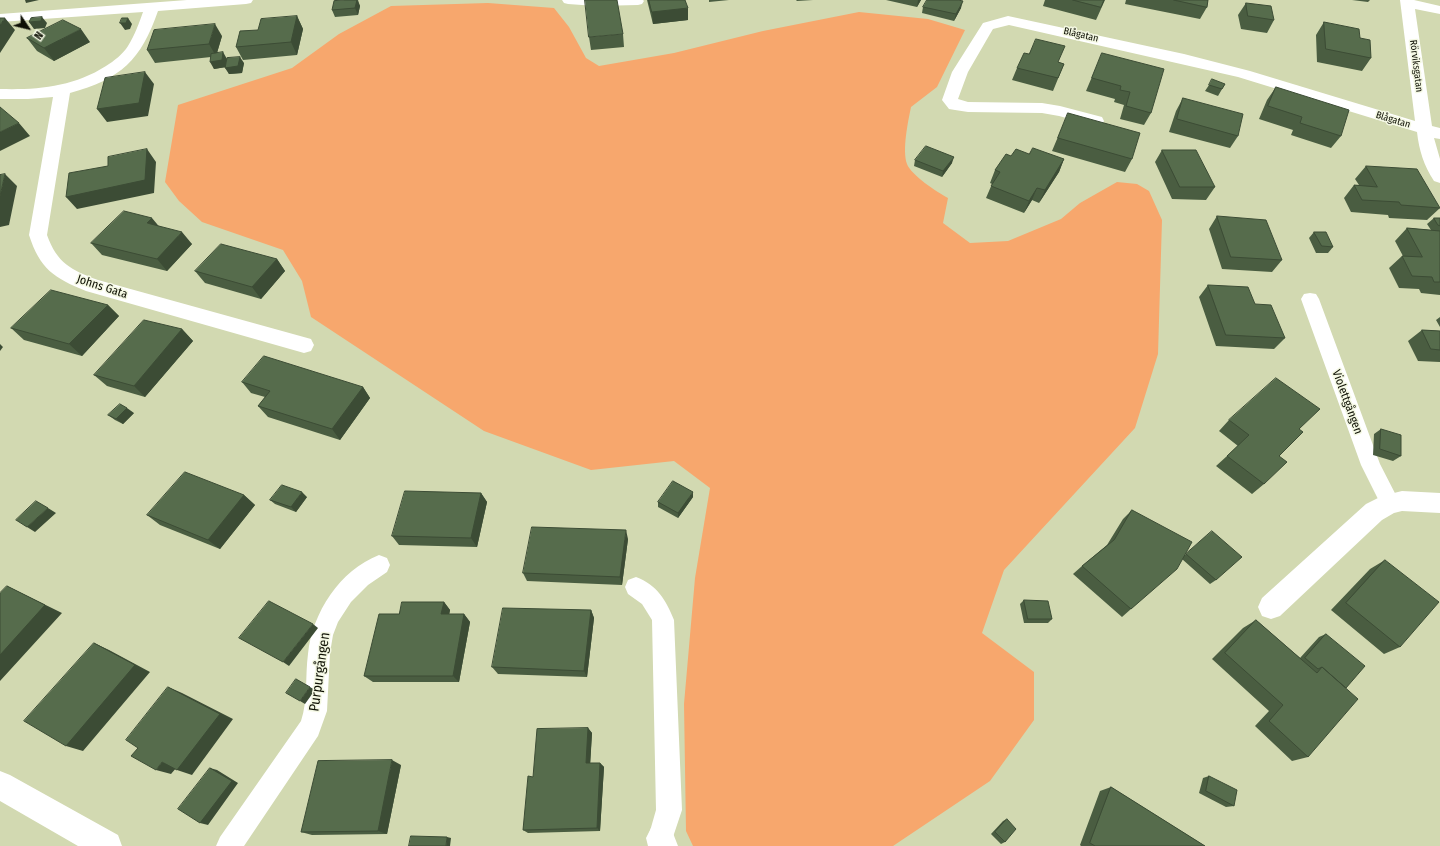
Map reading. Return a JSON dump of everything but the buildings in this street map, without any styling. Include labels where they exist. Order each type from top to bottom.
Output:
[{"type":"street","points":[[0,18],[109,5],[152,7],[246,0]]},
{"type":"street","name":"Rörviksgatan","points":[[1440,10],[1407,1],[1424,130],[1435,169],[1440,177]]},
{"type":"street","points":[[0,94],[25,95],[62,92],[95,79],[128,56],[139,40],[152,7]]},
{"type":"street","name":"Blågatan","points":[[1110,125],[1060,111],[1042,108],[968,107],[955,105],[950,100],[951,94],[953,86],[961,71],[988,26],[1008,20],[1177,57],[1236,72],[1440,134]]},
{"type":"street","name":"Johns Gata","points":[[62,92],[38,235],[42,250],[51,263],[66,276],[93,286],[304,345]]},
{"type":"street","points":[[1271,607],[1374,512],[1390,503],[1402,500],[1440,503]]},
{"type":"street","points":[[0,786],[107,846]]},
{"type":"lane","points":[[568,0],[596,2],[638,1]]},
{"type":"lane","name":"Violettgången","points":[[1310,299],[1371,465],[1390,503]]},
{"type":"lane","name":"Purpurgången","points":[[229,846],[310,728],[316,709],[322,634],[332,612],[350,588],[364,574],[379,565]]},
{"type":"lane","points":[[636,587],[646,593],[657,604],[663,620],[669,810],[662,842]]},
{"type":"shaded area","points":[[488,3],[554,8],[569,27],[586,58],[599,66],[674,53],[763,31],[859,12],[928,19],[965,30],[937,87],[911,107],[906,136],[905,151],[909,168],[925,183],[948,198],[943,223],[970,243],[1008,241],[1061,219],[1080,203],[1117,182],[1137,184],[1149,191],[1162,220],[1158,354],[1135,428],[1004,570],[982,633],[1034,672],[1034,720],[990,781],[893,846],[693,846],[686,831],[684,704],[695,578],[710,488],[674,461],[591,470],[484,431],[311,317],[302,281],[283,250],[202,222],[179,201],[165,182],[178,105],[292,68],[339,34],[391,6]]}]
